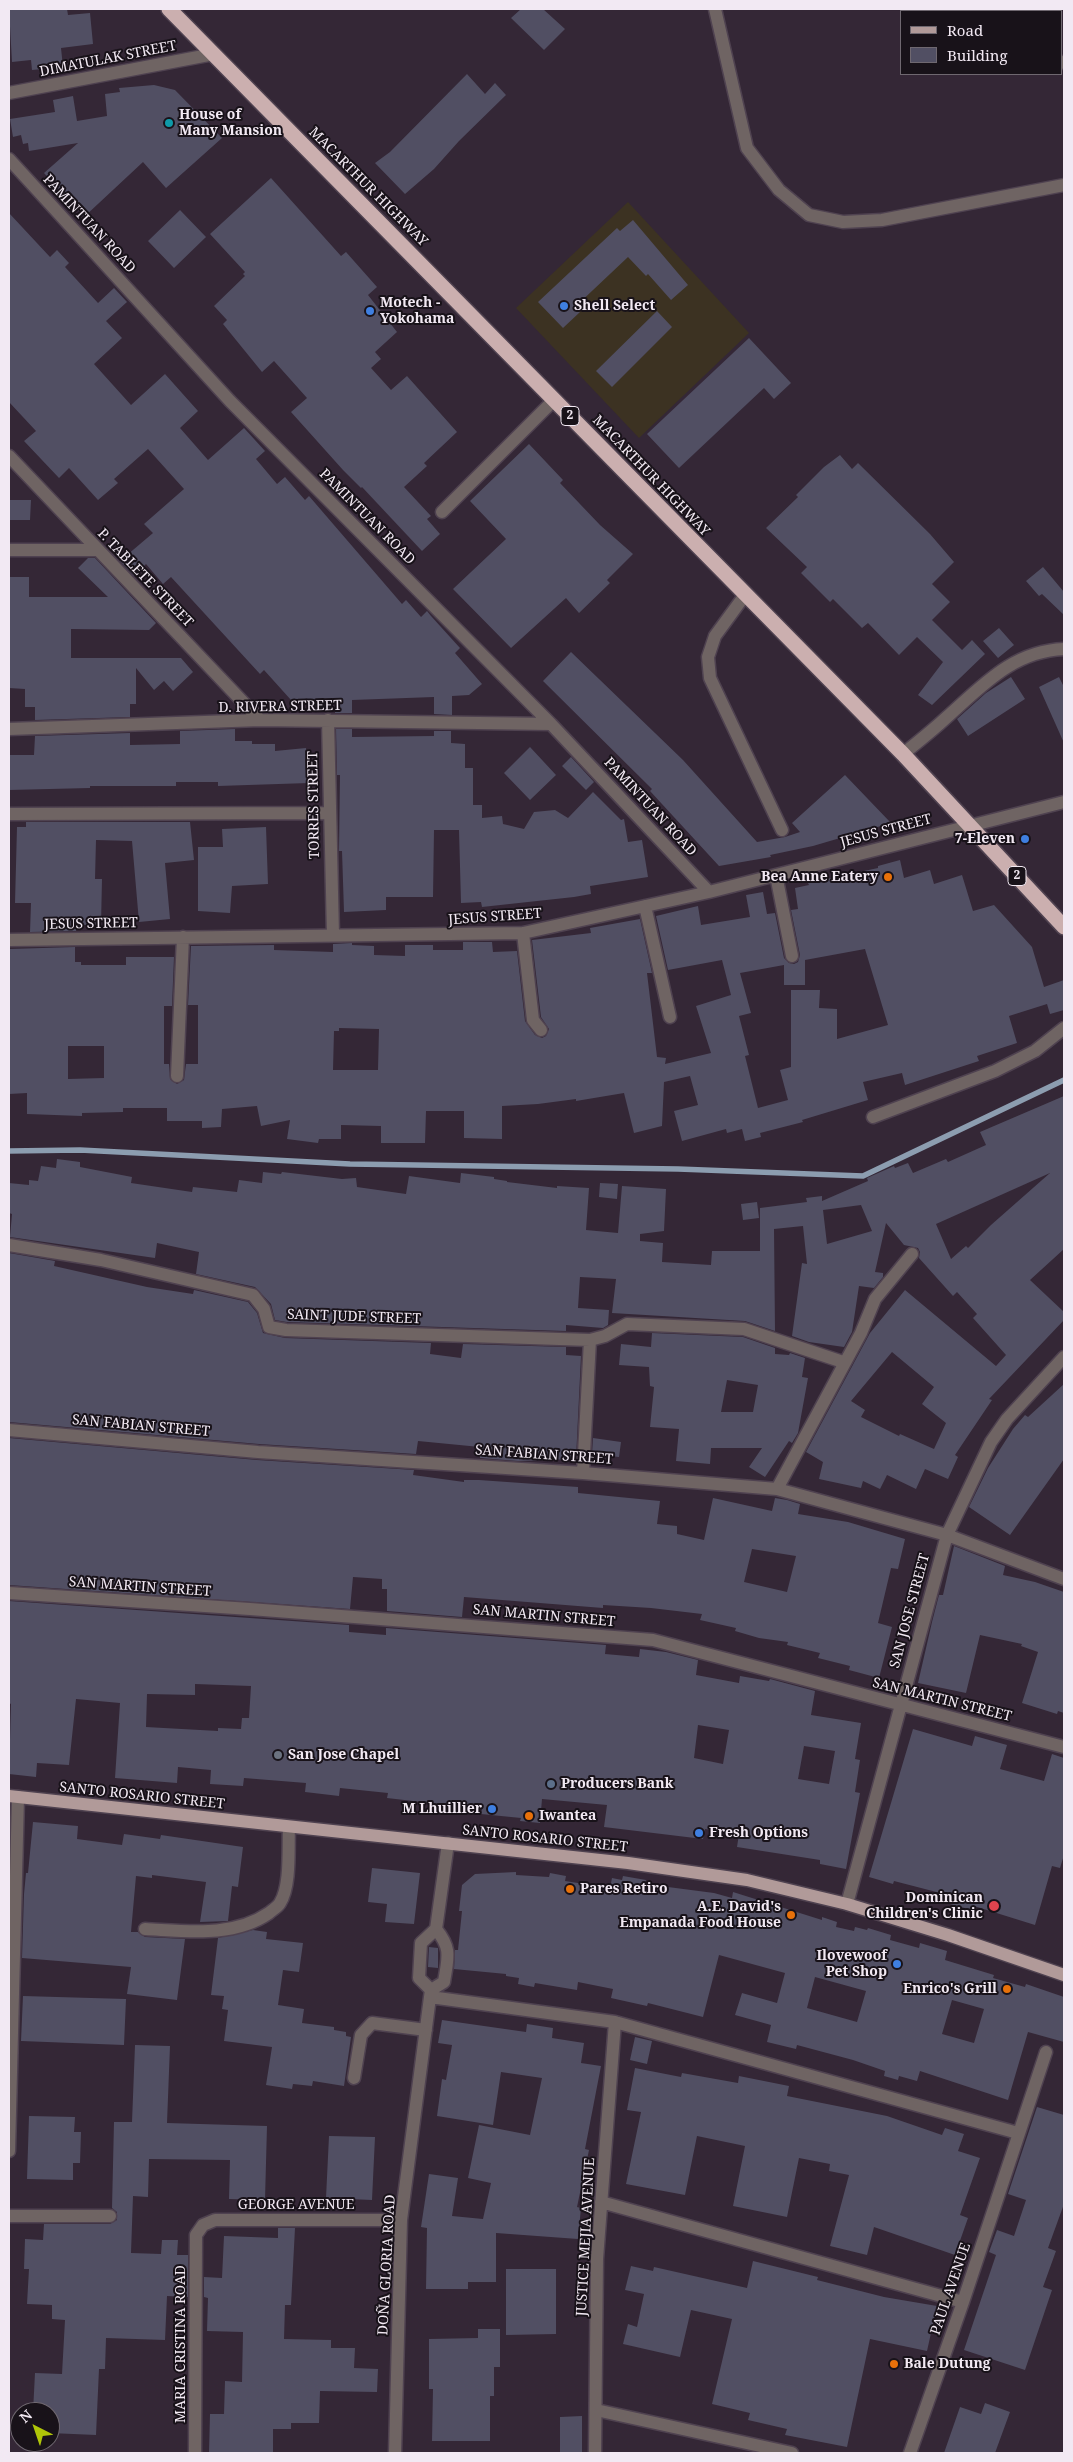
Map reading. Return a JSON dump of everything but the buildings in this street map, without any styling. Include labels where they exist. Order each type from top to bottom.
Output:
[{"type":"highway","name":"MACARTHUR HIGHWAY","points":[[169,9],[903,754],[1064,927]]},
{"type":"main road","name":"SANTO ROSARIO STREET","points":[[14,1797],[628,1863],[747,1880],[848,1904],[1064,1975]]},
{"type":"street","points":[[715,9],[747,148],[779,190],[809,215],[844,222],[882,220],[1064,185]]},
{"type":"street","name":"DIMATULAK STREET","points":[[9,93],[214,54]]},
{"type":"street","name":"PAMINTUAN ROAD","points":[[9,159],[230,401],[551,724],[709,892]]},
{"type":"street","points":[[442,512],[554,400]]},
{"type":"street","name":"P. TABLETE STREET","points":[[9,456],[260,720]]},
{"type":"street","points":[[9,550],[97,550]]},
{"type":"street","points":[[745,595],[715,636],[708,657],[710,678],[782,830]]},
{"type":"street","points":[[903,754],[975,690],[1004,667],[1027,657],[1064,649]]},
{"type":"street","name":"D. RIVERA STREET","points":[[9,729],[260,720],[551,724]]},
{"type":"street","name":"TORRES STREET","points":[[328,720],[328,813],[332,935]]},
{"type":"street","name":"JESUS STREET","points":[[9,940],[332,935],[420,936],[523,933],[709,892],[970,824],[1064,802]]},
{"type":"street","points":[[9,814],[328,813]]},
{"type":"street","points":[[776,875],[792,956]]},
{"type":"street","points":[[645,906],[670,1018]]},
{"type":"street","points":[[523,933],[533,1020],[541,1030]]},
{"type":"street","points":[[177,1076],[183,937]]},
{"type":"street","points":[[874,1117],[995,1071],[1035,1051],[1064,1028]]},
{"type":"street","name":"SAINT JUDE STREET","points":[[9,1245],[100,1260],[253,1295],[264,1308],[269,1327],[286,1330],[590,1340]]},
{"type":"street","points":[[776,1489],[843,1362],[861,1332],[875,1299],[912,1254]]},
{"type":"street","points":[[583,1472],[590,1340],[605,1336],[627,1324],[744,1329],[843,1362]]},
{"type":"street","name":"SAN JOSE STREET","points":[[848,1904],[947,1535],[991,1442],[1024,1398],[1064,1357]]},
{"type":"street","name":"SAN FABIAN STREET","points":[[9,1430],[258,1452],[583,1472],[776,1489],[947,1535],[1064,1579]]},
{"type":"street","name":"SAN MARTIN STREET","points":[[9,1593],[279,1611],[653,1640],[900,1706],[1064,1747]]},
{"type":"street","points":[[9,2151],[14,1797]]},
{"type":"street","points":[[145,1929],[202,1932],[220,1930],[258,1920],[280,1905],[286,1889],[289,1828]]},
{"type":"street","points":[[448,1843],[436,1929],[421,1943],[419,1978],[430,1994],[615,2022],[1018,2133]]},
{"type":"street","points":[[430,1994],[444,1982],[447,1966],[448,1944],[436,1929]]},
{"type":"street","name":"DOÑA GLORIA ROAD","points":[[395,2453],[401,2220],[430,1994]]},
{"type":"street","name":"JUSTICE MEJIA AVENUE","points":[[596,2453],[597,2259],[615,2022]]},
{"type":"street","points":[[354,2078],[361,2035],[372,2023],[426,2030]]},
{"type":"street","name":"PAUL AVENUE","points":[[910,2453],[963,2302],[1046,2052]]},
{"type":"street","points":[[602,2202],[963,2302]]},
{"type":"street","points":[[9,2216],[110,2216]]},
{"type":"street","name":"GEORGE AVENUE","points":[[196,2235],[203,2225],[215,2220],[401,2220]]},
{"type":"street","name":"MARIA CRISTINA ROAD","points":[[195,2453],[196,2235]]},
{"type":"street","points":[[596,2410],[792,2453]]},
{"type":"shaded area","points":[[628,202],[749,333],[639,438],[516,308]]},
{"type":"waterway","points":[[9,1151],[80,1150],[350,1164],[678,1169],[863,1176],[1064,1080]]},
{"type":"place","name":"House of Many Mansion","points":[[169,123]]},
{"type":"place","name":"Shell Select","points":[[564,306]]},
{"type":"place","name":"Motech - Yokohama","points":[[370,311]]},
{"type":"place","name":"7-Eleven","points":[[1025,839]]},
{"type":"place","name":"Bea Anne Eatery","points":[[888,877]]},
{"type":"place","name":"San Jose Chapel","points":[[278,1755]]},
{"type":"place","name":"Producers Bank","points":[[551,1784]]},
{"type":"place","name":"M Lhuillier","points":[[492,1809]]},
{"type":"place","name":"Iwantea","points":[[529,1816]]},
{"type":"place","name":"Fresh Options","points":[[699,1833]]},
{"type":"place","name":"Pares Retiro","points":[[570,1889]]},
{"type":"place","name":"Dominican Children's Clinic","points":[[994,1906]]},
{"type":"place","name":"A.E. David's Empanada Food House","points":[[791,1915]]},
{"type":"place","name":"Ilovewoof Pet Shop","points":[[897,1964]]},
{"type":"place","name":"Enrico's Grill","points":[[1007,1989]]},
{"type":"place","name":"Bale Dutung","points":[[894,2364]]}]
